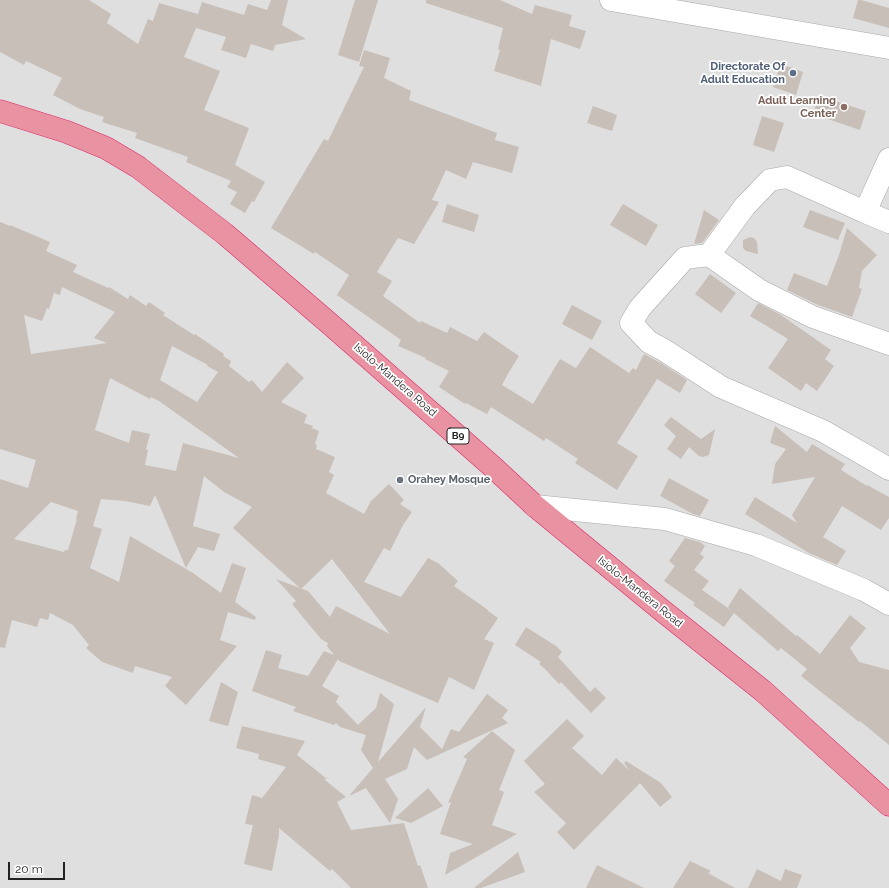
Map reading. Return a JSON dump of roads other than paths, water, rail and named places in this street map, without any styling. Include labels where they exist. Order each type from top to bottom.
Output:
[{"type":"highway","name":"Isiolo-Mandera Road","points":[[0,111],[67,132],[106,148],[138,167],[237,244],[481,456],[535,506],[763,691],[889,805]]},
{"type":"street","points":[[611,0],[889,48]]},
{"type":"street","points":[[865,212],[889,159]]},
{"type":"street","points":[[709,255],[746,206],[770,180],[787,177],[889,222]]},
{"type":"street","points":[[889,344],[813,317],[759,290],[709,255],[685,258],[640,308],[631,323],[649,342],[664,350],[721,388],[823,431],[889,469]]},
{"type":"street","points":[[535,506],[665,519],[756,545],[864,590],[889,604]]},
{"type":"place","name":"Directorate Of Adult Education","points":[[793,73]]},
{"type":"place","name":"Adult Learning Center","points":[[844,107]]},
{"type":"place","name":"Orahey Mosque","points":[[400,480]]}]
